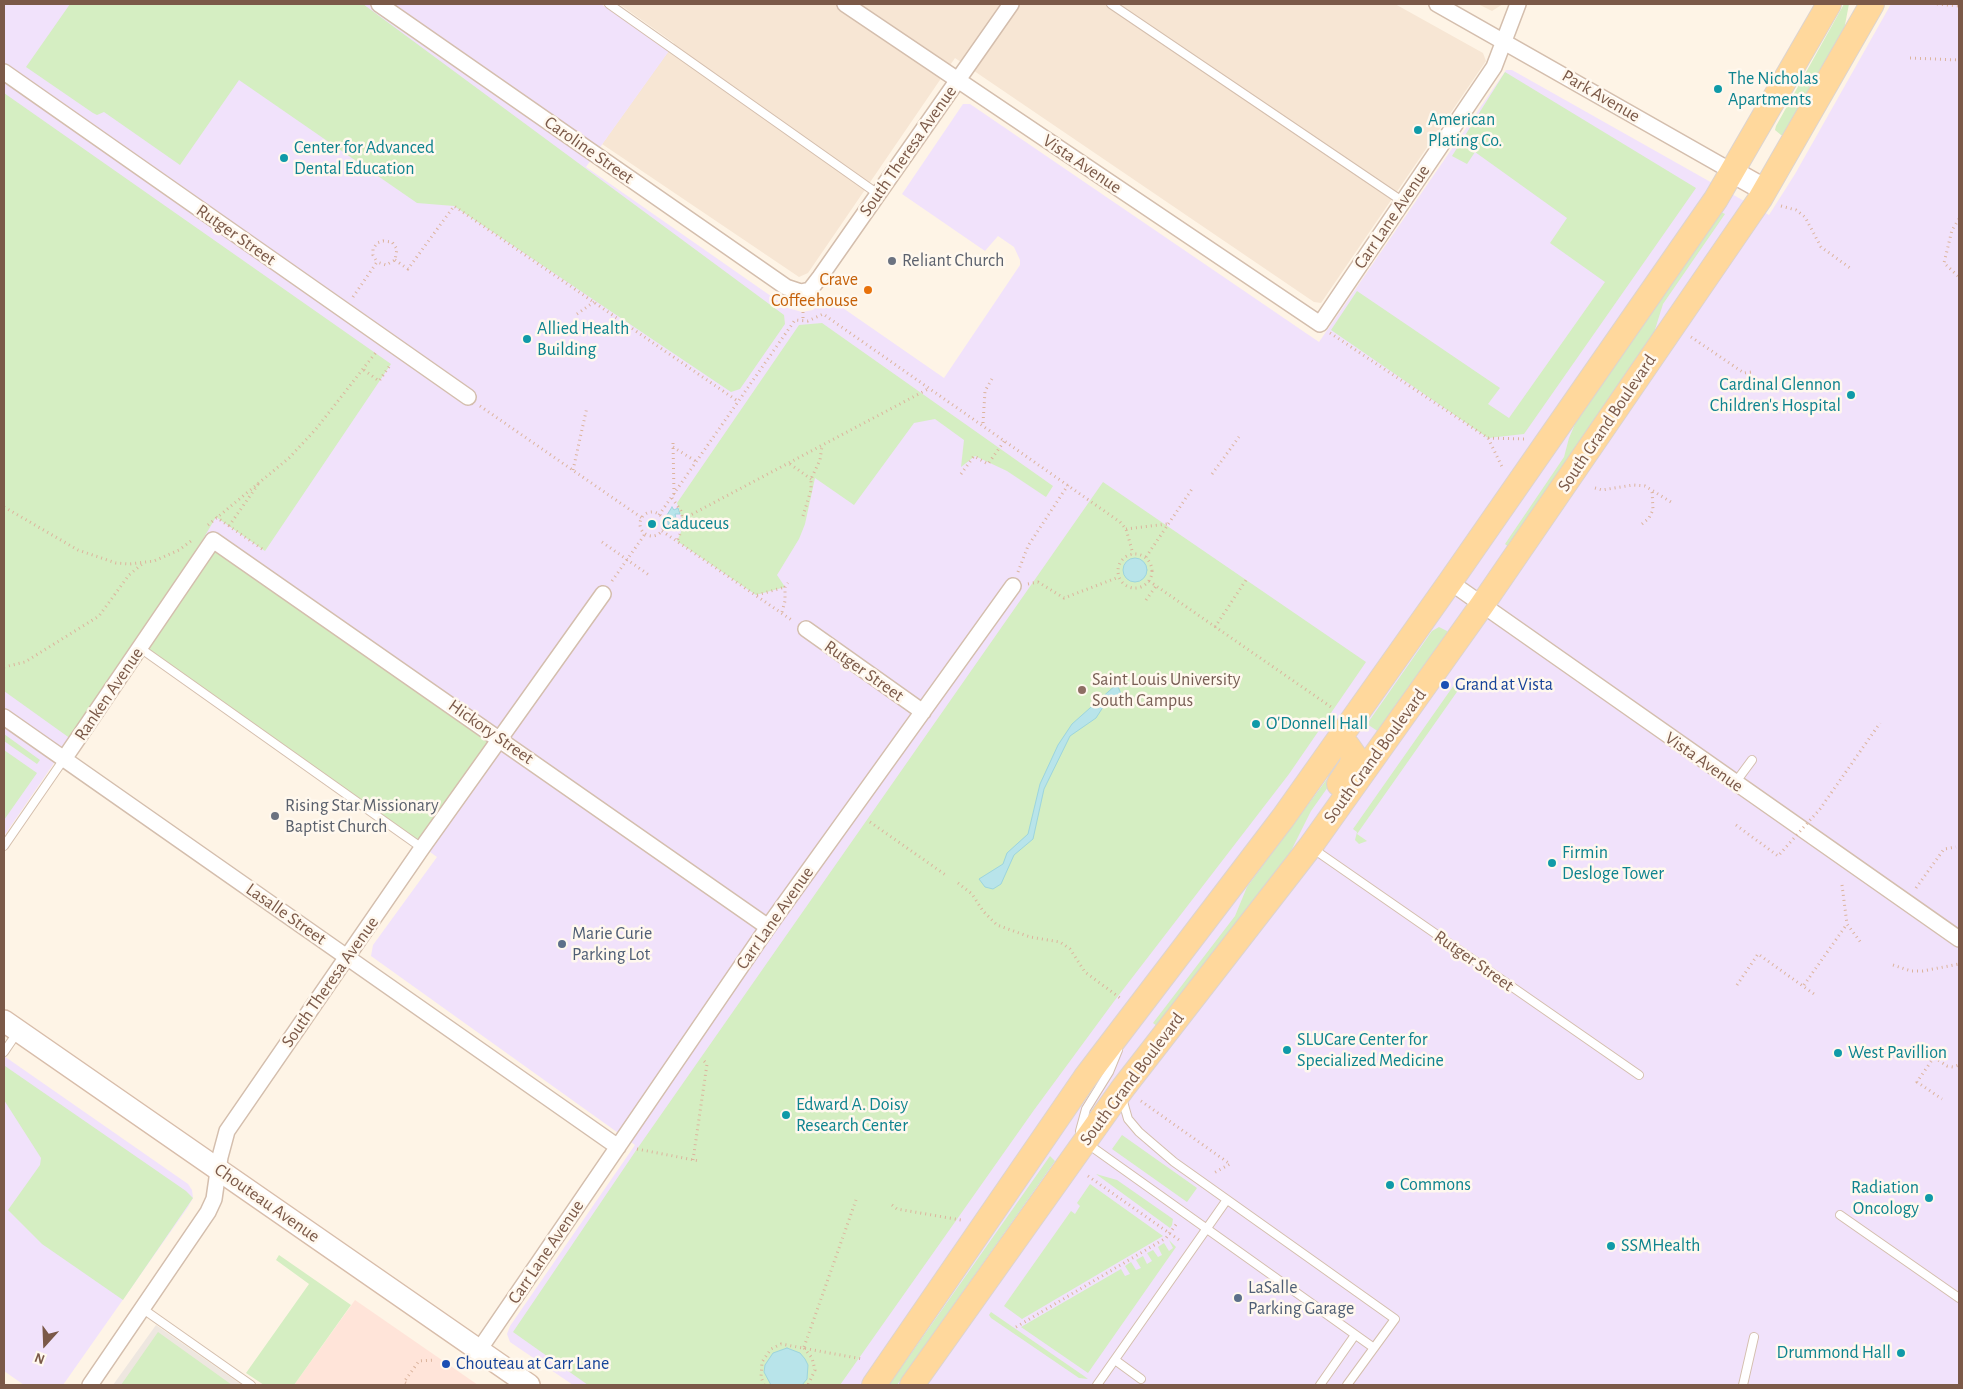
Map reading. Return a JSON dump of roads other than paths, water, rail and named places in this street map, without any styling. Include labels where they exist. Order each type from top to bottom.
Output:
[{"type":"main road","name":"South Grand Boulevard","points":[[874,1385],[1124,1024],[1214,911],[1450,582],[1733,172],[1830,4]]},
{"type":"main road","name":"South Grand Boulevard","points":[[912,1385],[1085,1142],[1132,1094],[1773,198],[1872,4]]},
{"type":"main road","name":"Park Avenue","points":[[1733,172],[1773,198]]},
{"type":"main road","points":[[1310,847],[1322,811],[1354,760],[1352,749],[1347,745],[1337,742]]},
{"type":"main road","name":"Chouteau Avenue","points":[[11,1026],[530,1385]]},
{"type":"street","name":"Caroline Street","points":[[379,4],[786,287],[801,292]]},
{"type":"street","name":"Vista Avenue","points":[[845,4],[1325,329]]},
{"type":"street","name":"South Theresa Avenue","points":[[801,292],[810,290],[815,284],[1011,4]]},
{"type":"street","name":"Park Avenue","points":[[1437,4],[1733,172]]},
{"type":"street","name":"Carr Lane Avenue","points":[[1325,329],[1402,201],[1494,67],[1518,4]]},
{"type":"street","name":"Rutger Street","points":[[4,72],[468,397]]},
{"type":"street","name":"Ranken Avenue","points":[[64,759],[140,648],[209,534]]},
{"type":"street","name":"Hickory Street","points":[[209,534],[768,927]]},
{"type":"street","name":"Vista Avenue","points":[[1450,582],[1959,939]]},
{"type":"street","name":"Carr Lane Avenue","points":[[479,1350],[768,927],[1014,586]]},
{"type":"street","name":"South Theresa Avenue","points":[[90,1385],[208,1212],[214,1199],[222,1145],[227,1132],[422,848],[603,594]]},
{"type":"street","name":"Rutger Street","points":[[806,629],[923,712]]},
{"type":"street","name":"Lasalle Street","points":[[4,717],[618,1147]]},
{"type":"lane","points":[[609,4],[878,194]]},
{"type":"lane","points":[[1111,4],[1402,201]]},
{"type":"lane","points":[[140,648],[422,848]]},
{"type":"lane","name":"Ranken Avenue","points":[[4,846],[64,759]]},
{"type":"lane","points":[[1735,783],[1752,760]]},
{"type":"lane","name":"Rutger Street","points":[[1310,847],[1639,1075]]},
{"type":"lane","points":[[1124,1024],[1114,1061],[1086,1109],[1080,1131],[1085,1142],[1374,1348]]},
{"type":"lane","points":[[4,1052],[11,1026]]},
{"type":"lane","points":[[1132,1094],[1124,1110],[1139,1132],[1226,1201],[1395,1319],[1347,1385]]},
{"type":"lane","points":[[1097,1385],[1226,1201]]},
{"type":"lane","points":[[1840,1215],[1959,1298]]},
{"type":"lane","points":[[142,1309],[251,1385]]},
{"type":"lane","points":[[1320,1385],[1355,1335]]},
{"type":"lane","points":[[1744,1385],[1754,1337]]},
{"type":"lane","points":[[1115,1360],[1141,1379]]},
{"type":"water","points":[[672,507],[674,510],[678,508],[680,514],[675,514],[678,527],[682,525],[681,530],[669,529],[667,515]]},
{"type":"water","points":[[1135,558],[1144,561],[1147,570],[1144,579],[1135,582],[1126,579],[1123,570],[1126,561]]},
{"type":"water","points":[[1117,684],[1121,694],[1105,704],[1096,718],[1070,736],[1044,789],[1033,839],[1014,855],[1001,884],[993,889],[985,887],[979,879],[1003,864],[1007,853],[1028,834],[1040,784],[1058,745],[1072,724]]},
{"type":"water","points":[[787,1348],[800,1353],[805,1359],[808,1365],[807,1379],[802,1385],[771,1385],[764,1372],[765,1365],[773,1353]]},
{"type":"place","name":"The Nicholas Apartments","points":[[1718,89]]},
{"type":"place","name":"American Plating Co.","points":[[1418,130]]},
{"type":"place","name":"Center for Advanced Dental Education","points":[[284,158]]},
{"type":"place","name":"Reliant Church","points":[[892,261]]},
{"type":"place","name":"Crave Coffeehouse","points":[[868,290]]},
{"type":"place","name":"Allied Health Building","points":[[527,339]]},
{"type":"place","name":"Cardinal Glennon Children's Hospital","points":[[1851,395]]},
{"type":"place","name":"Caduceus","points":[[652,524]]},
{"type":"place","name":"Grand at Vista","points":[[1445,685]]},
{"type":"place","name":"Saint Louis University South Campus","points":[[1082,690]]},
{"type":"place","name":"O'Donnell Hall","points":[[1256,724]]},
{"type":"place","name":"Rising Star Missionary Baptist Church","points":[[275,816]]},
{"type":"place","name":"Firmin Desloge Tower","points":[[1552,863]]},
{"type":"place","name":"Marie Curie Parking Lot","points":[[562,944]]},
{"type":"place","name":"SLUCare Center for Specialized Medicine","points":[[1287,1050]]},
{"type":"place","name":"West Pavillion","points":[[1838,1053]]},
{"type":"place","name":"Edward A. Doisy Research Center","points":[[786,1115]]},
{"type":"place","name":"Commons","points":[[1390,1185]]},
{"type":"place","name":"Radiation Oncology","points":[[1929,1198]]},
{"type":"place","name":"SSMHealth","points":[[1611,1246]]},
{"type":"place","name":"LaSalle Parking Garage","points":[[1238,1298]]},
{"type":"place","name":"Drummond Hall","points":[[1901,1353]]},
{"type":"place","name":"Chouteau at Carr Lane","points":[[446,1364]]}]
